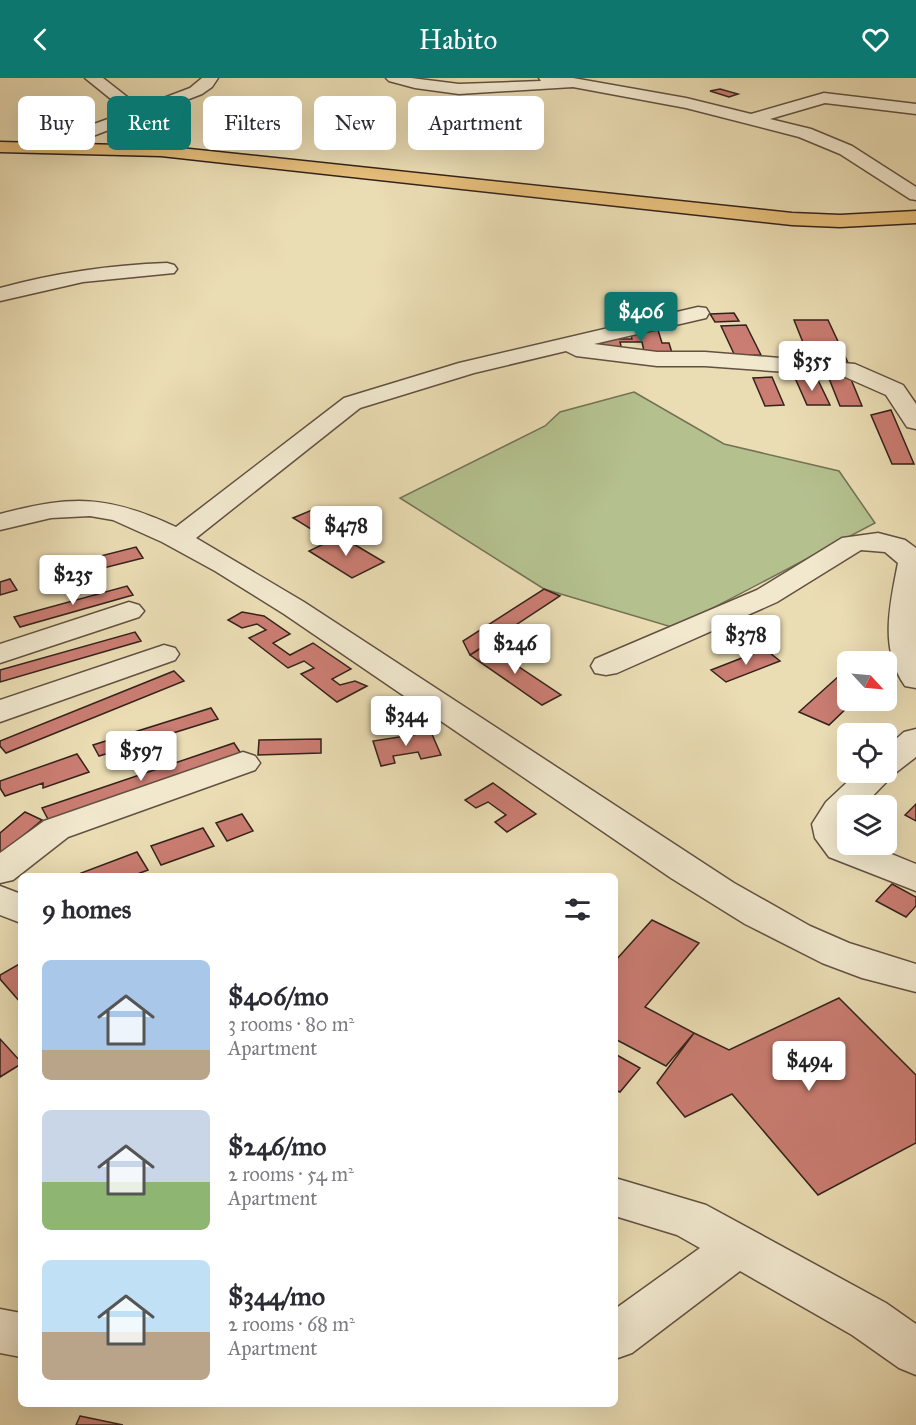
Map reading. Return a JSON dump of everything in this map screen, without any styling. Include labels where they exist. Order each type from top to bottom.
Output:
[{"type":"main road","points":[[0,147],[18,147]]},
{"type":"main road","points":[[95,149],[181,153],[792,219],[851,220],[916,217]]},
{"type":"street","points":[[93,78],[116,96]]},
{"type":"street","points":[[183,96],[200,90],[210,78]]},
{"type":"street","points":[[394,78],[419,85],[455,88],[573,83]]},
{"type":"street","points":[[547,78],[644,94],[753,119],[829,142],[864,161],[916,195]]},
{"type":"street","points":[[753,119],[824,98],[916,108]]},
{"type":"street","points":[[0,295],[32,285],[75,277],[137,269],[167,269]]},
{"type":"street","points":[[178,539],[352,403],[467,368],[698,313]]},
{"type":"street","points":[[556,346],[657,359],[705,359],[847,369],[895,390],[916,422]]},
{"type":"street","points":[[0,522],[64,507],[88,507],[107,510],[133,519],[178,539],[216,559],[391,670],[728,897],[791,932],[852,959],[916,978]]},
{"type":"street","points":[[606,666],[767,596],[852,544],[878,541],[898,548],[909,555],[912,563],[902,627],[907,661],[916,679]]},
{"type":"street","points":[[0,654],[129,611]]},
{"type":"street","points":[[0,712],[16,704],[164,654]]},
{"type":"street","points":[[897,756],[916,739]]},
{"type":"street","points":[[0,871],[56,829],[243,763]]},
{"type":"street","points":[[867,783],[838,810],[829,824],[833,838],[842,848],[916,878]]},
{"type":"street","points":[[0,898],[18,908]]},
{"type":"street","points":[[618,1198],[690,1219],[869,1319],[916,1352]]},
{"type":"street","points":[[618,1335],[738,1246]]},
{"type":"street","points":[[0,1331],[18,1334]]},
{"type":"green space","points":[[634,392],[724,444],[839,471],[875,523],[675,628],[544,589],[400,498],[545,426],[560,412]]},
{"type":"building","points":[[720,89],[738,94],[729,97],[710,91]]},
{"type":"building","points":[[734,313],[739,321],[715,322],[710,314]]},
{"type":"building","points":[[794,320],[828,320],[849,365],[812,365]]},
{"type":"building","points":[[746,325],[761,355],[735,356],[721,326]]},
{"type":"building","points":[[658,330],[662,343],[669,343],[673,356],[645,356],[642,342],[620,342],[622,350],[603,351],[600,339],[632,339],[630,331]]},
{"type":"building","points":[[826,371],[848,372],[862,406],[840,406]]},
{"type":"building","points":[[772,377],[784,405],[765,406],[753,378]]},
{"type":"building","points":[[795,378],[817,378],[830,405],[807,405]]},
{"type":"building","points":[[891,410],[914,464],[892,464],[871,415]]},
{"type":"building","points":[[312,510],[345,531],[327,539],[293,518]]},
{"type":"building","points":[[340,536],[384,562],[352,578],[309,551]]},
{"type":"building","points":[[136,547],[143,558],[84,573],[77,562]]},
{"type":"building","points":[[10,579],[17,590],[0,595],[0,582]]},
{"type":"building","points":[[127,586],[133,595],[20,627],[14,617]]},
{"type":"building","points":[[544,589],[560,596],[470,655],[463,641]]},
{"type":"building","points":[[242,612],[264,616],[290,634],[273,643],[290,655],[313,643],[351,669],[332,679],[340,685],[355,681],[367,686],[337,702],[301,674],[314,668],[304,661],[288,668],[249,638],[266,630],[257,624],[242,628],[228,620]]},
{"type":"building","points":[[135,632],[141,641],[0,682],[0,670]]},
{"type":"building","points":[[486,645],[561,695],[542,705],[470,655]]},
{"type":"building","points":[[765,649],[780,661],[726,682],[711,670]]},
{"type":"building","points":[[174,671],[184,681],[6,753],[0,746],[0,741]]},
{"type":"building","points":[[837,678],[837,711],[844,711],[829,725],[799,712]]},
{"type":"building","points":[[211,708],[218,719],[99,756],[93,745]]},
{"type":"building","points":[[431,732],[441,755],[421,759],[418,752],[393,756],[395,763],[381,766],[373,741]]},
{"type":"building","points":[[321,739],[321,753],[258,755],[259,740]]},
{"type":"building","points":[[234,743],[242,755],[49,821],[42,808]]},
{"type":"building","points":[[77,754],[89,772],[43,788],[43,783],[5,796],[0,788],[0,781]]},
{"type":"building","points":[[493,783],[536,814],[507,832],[495,822],[506,815],[488,802],[476,808],[465,800]]},
{"type":"building","points":[[916,804],[916,821],[905,815]]},
{"type":"building","points":[[25,812],[42,820],[0,855],[0,833]]},
{"type":"building","points":[[242,814],[253,831],[227,841],[216,823]]},
{"type":"building","points":[[203,828],[214,846],[161,865],[151,846]]},
{"type":"building","points":[[137,852],[148,870],[140,873],[81,873]]},
{"type":"building","points":[[892,884],[916,897],[916,906],[906,917],[876,901]]},
{"type":"building","points":[[652,920],[699,943],[645,1007],[694,1033],[666,1066],[618,1041],[618,958]]},
{"type":"building","points":[[18,965],[18,1000],[0,979],[0,975]]},
{"type":"building","points":[[839,998],[916,1075],[916,1143],[818,1195],[732,1094],[685,1117],[657,1083],[694,1033],[729,1050]]},
{"type":"building","points":[[0,1039],[18,1059],[18,1066],[0,1077]]},
{"type":"building","points":[[618,1056],[640,1068],[620,1092],[618,1091]]},
{"type":"building","points":[[80,1416],[123,1425],[76,1425]]}]
